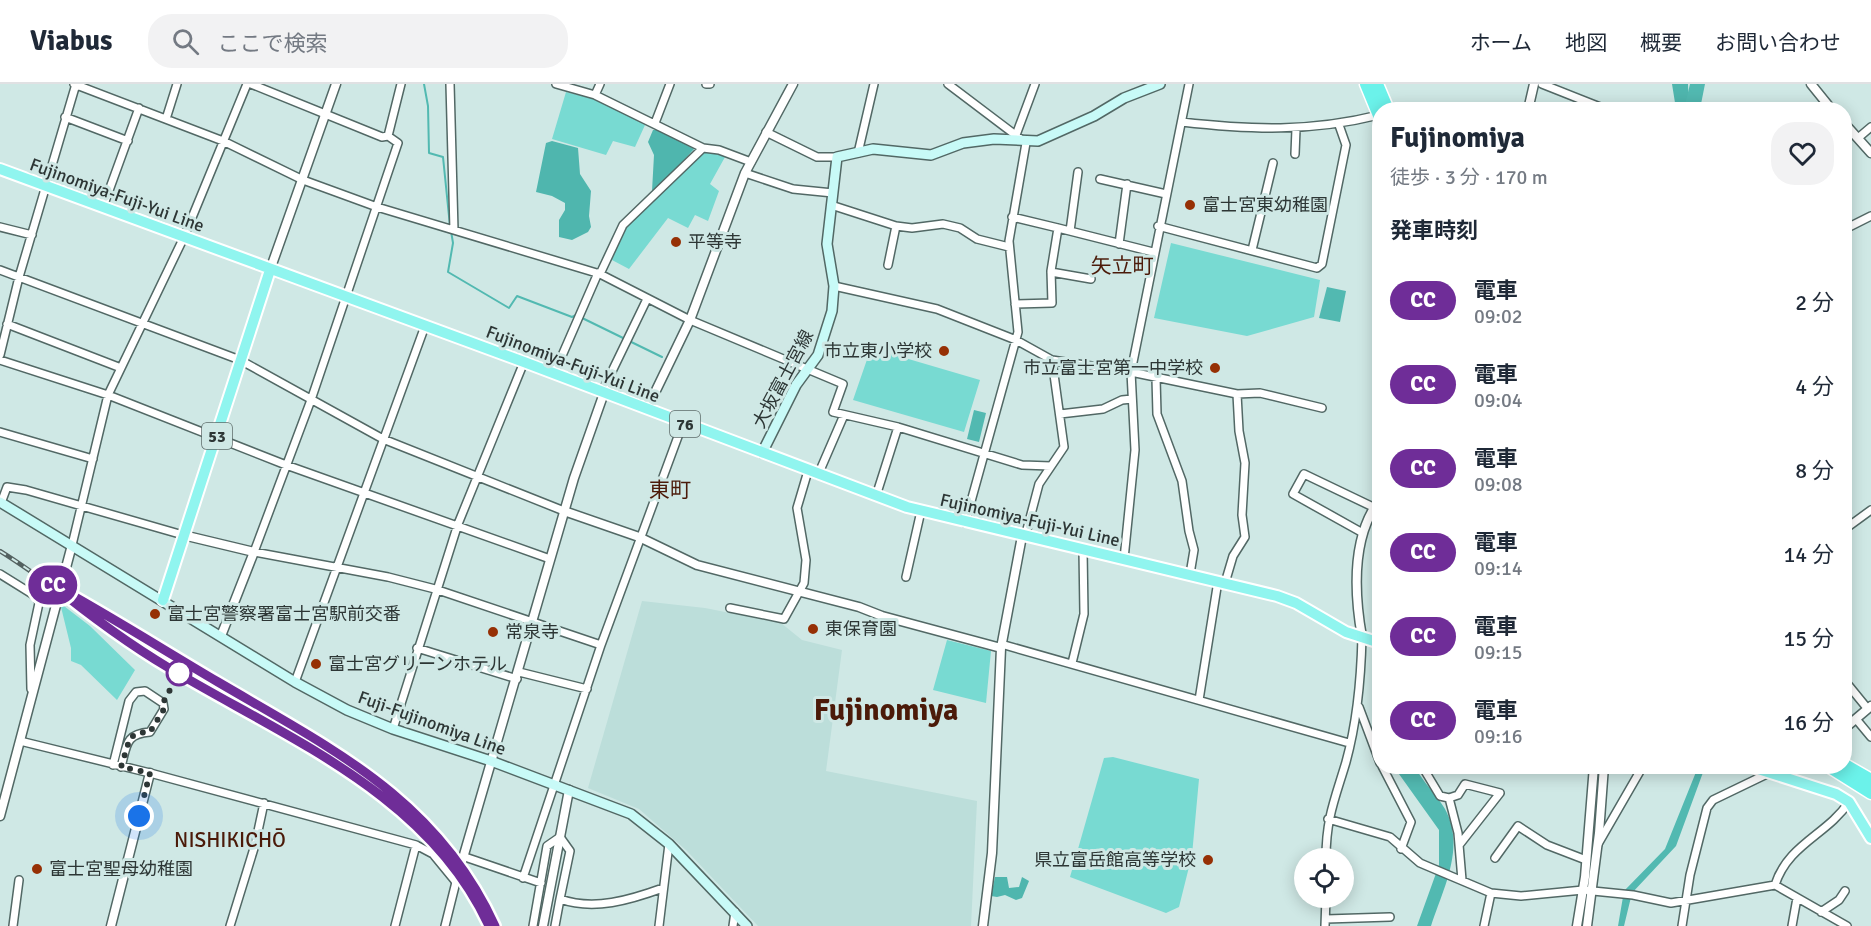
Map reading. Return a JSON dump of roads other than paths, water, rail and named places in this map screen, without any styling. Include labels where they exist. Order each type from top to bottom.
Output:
[{"type":"highway","points":[[1366,84],[1376,102]]},
{"type":"highway","points":[[1377,84],[1380,102]]},
{"type":"highway","points":[[1852,769],[1871,780]]},
{"type":"highway","points":[[1841,774],[1871,793]]},
{"type":"main road","points":[[837,158],[873,149],[931,155],[970,142],[994,139],[1026,143],[1055,135],[1124,99],[1160,84]]},
{"type":"main road","name":"大坂富士宮線","points":[[762,453],[805,370],[818,355],[832,311],[834,286],[827,244],[837,158]]},
{"type":"main road","name":"Fujinomiya-Fuji-Yui Line","points":[[0,169],[345,298],[524,362],[876,496],[965,523],[1190,574],[1296,603],[1346,632],[1372,641]]},
{"type":"main road","name":"53","points":[[163,600],[270,270]]},
{"type":"main road","name":"Fuji-Fujinomiya Line","points":[[0,502],[295,681],[347,710],[393,729],[555,784],[631,814],[669,844],[747,926]]},
{"type":"main road","points":[[1774,775],[1836,794],[1849,802],[1871,838]]},
{"type":"street","points":[[0,355],[19,277],[76,84],[223,141],[303,180],[377,207],[599,273],[690,320],[843,384],[833,412],[898,427],[1022,465],[1051,466]]},
{"type":"street","points":[[166,119],[177,84]]},
{"type":"street","points":[[0,816],[72,544],[79,506],[108,395],[184,237],[249,84],[382,137],[388,136],[398,143],[311,400],[221,636]]},
{"type":"street","points":[[270,270],[336,84]]},
{"type":"street","points":[[388,136],[400,84]]},
{"type":"street","points":[[450,84],[454,230]]},
{"type":"street","points":[[556,84],[595,95],[703,148],[719,150],[751,162]]},
{"type":"street","points":[[595,95],[600,84]]},
{"type":"street","points":[[655,123],[670,84]]},
{"type":"street","points":[[647,409],[690,320],[745,173],[793,84]]},
{"type":"street","points":[[858,153],[874,84]]},
{"type":"street","points":[[948,84],[1026,143],[1012,217],[1009,247],[1016,340],[965,523]]},
{"type":"street","points":[[1016,135],[1035,84]]},
{"type":"street","points":[[1124,559],[1135,450],[1131,372],[1158,226],[1189,84]]},
{"type":"street","points":[[1530,102],[1534,84]]},
{"type":"street","points":[[1542,84],[1587,102]]},
{"type":"street","points":[[1810,84],[1825,102]]},
{"type":"street","points":[[103,207],[139,108]]},
{"type":"street","points":[[65,117],[128,141]]},
{"type":"street","points":[[1182,122],[1233,128],[1296,129],[1339,125],[1372,117]]},
{"type":"street","points":[[1158,226],[1317,268],[1322,264],[1346,145],[1339,125]]},
{"type":"street","points":[[1858,138],[1871,127]]},
{"type":"street","points":[[1295,154],[1296,129]]},
{"type":"street","points":[[766,132],[818,157],[837,158]]},
{"type":"street","points":[[1852,132],[1871,153]]},
{"type":"street","points":[[554,374],[623,225],[703,148]]},
{"type":"street","points":[[1252,250],[1273,164]]},
{"type":"street","points":[[1070,231],[1078,172]]},
{"type":"street","points":[[745,173],[793,189],[833,193]]},
{"type":"street","points":[[1100,178],[1166,194]]},
{"type":"street","points":[[1119,244],[1127,183]]},
{"type":"street","points":[[831,205],[912,228],[943,224],[960,228],[977,239],[1009,247]]},
{"type":"street","points":[[1852,226],[1871,216]]},
{"type":"street","points":[[1012,217],[1153,252]]},
{"type":"street","points":[[888,265],[896,225]]},
{"type":"street","points":[[0,227],[32,235]]},
{"type":"street","points":[[1015,304],[1052,303],[1051,272],[1058,228]]},
{"type":"street","points":[[0,270],[240,360],[383,440],[564,511],[639,537],[697,565],[1072,663],[1349,743]]},
{"type":"street","points":[[1051,272],[1091,279]]},
{"type":"street","points":[[834,286],[937,309],[1016,340],[1052,360],[1131,372],[1237,394],[1260,393],[1322,408]]},
{"type":"street","points":[[445,926],[564,511],[603,393],[647,299]]},
{"type":"street","points":[[7,324],[121,368]]},
{"type":"street","points":[[295,681],[425,326]]},
{"type":"street","points":[[0,360],[108,395],[286,465],[458,524],[550,559]]},
{"type":"street","points":[[983,926],[992,853],[1001,646],[1024,536],[1039,484],[1064,447],[1052,360]]},
{"type":"street","points":[[393,729],[435,589],[458,524],[476,475],[524,362]]},
{"type":"street","points":[[1156,378],[1157,414],[1182,481],[1190,538],[1194,550],[1190,574]]},
{"type":"street","points":[[1199,700],[1221,582],[1245,537],[1242,515],[1245,463],[1239,431],[1237,394]]},
{"type":"street","points":[[1060,414],[1103,409],[1122,400],[1132,399]]},
{"type":"street","points":[[730,608],[784,619],[804,583],[806,560],[797,508],[844,416]]},
{"type":"street","points":[[523,878],[601,645],[683,423]]},
{"type":"street","points":[[876,496],[898,427]]},
{"type":"street","points":[[0,432],[93,459]]},
{"type":"street","points":[[1361,532],[1293,494],[1304,474],[1372,507]]},
{"type":"street","points":[[0,502],[7,487],[254,552],[336,566],[435,589],[601,645]]},
{"type":"street","points":[[1327,848],[1328,819],[1358,705],[1362,638],[1358,613],[1358,565],[1361,532],[1372,509]]},
{"type":"street","points":[[1852,524],[1871,510]]},
{"type":"street","points":[[906,577],[921,511]]},
{"type":"street","points":[[1072,663],[1084,614],[1083,550]]},
{"type":"street","points":[[0,574],[36,597],[39,603],[30,645],[32,692]]},
{"type":"street","points":[[417,648],[518,675],[587,689]]},
{"type":"street","points":[[1852,689],[1869,707],[1852,722]]},
{"type":"street","points":[[145,691],[163,703],[164,709],[150,732],[137,733],[130,738],[117,766],[129,701],[136,692],[145,691]]},
{"type":"street","points":[[1358,705],[1372,742]]},
{"type":"street","points":[[1856,719],[1871,737]]},
{"type":"street","points":[[20,741],[150,773],[416,845],[433,854],[456,882]]},
{"type":"street","points":[[111,926],[150,773]]},
{"type":"street","points":[[1386,774],[1411,822],[1401,849]]},
{"type":"street","points":[[1427,774],[1440,796],[1449,798],[1458,795],[1465,784],[1500,793],[1460,844]]},
{"type":"street","points":[[1577,926],[1583,890],[1593,774]]},
{"type":"street","points":[[1587,926],[1593,891],[1603,774]]},
{"type":"street","points":[[1598,844],[1638,774]]},
{"type":"street","points":[[1682,926],[1690,874],[1707,807],[1713,800],[1774,775]]},
{"type":"street","points":[[543,926],[569,790]]},
{"type":"street","points":[[1449,798],[1460,844],[1462,880]]},
{"type":"street","points":[[1775,885],[1781,868],[1790,856],[1849,802]]},
{"type":"street","points":[[230,926],[255,845],[264,803]]},
{"type":"street","points":[[1328,819],[1390,837],[1401,849],[1431,868],[1491,893],[1521,896],[1583,890],[1636,895],[1671,903],[1775,885],[1847,926]]},
{"type":"street","points":[[1495,858],[1518,826],[1547,845],[1586,860]]},
{"type":"street","points":[[533,926],[547,846],[560,837]]},
{"type":"street","points":[[555,926],[570,851],[560,837]]},
{"type":"street","points":[[659,926],[669,844]]},
{"type":"street","points":[[395,926],[416,845]]},
{"type":"street","points":[[465,857],[541,883]]},
{"type":"street","points":[[13,926],[19,880]]},
{"type":"street","points":[[560,899],[580,906],[617,902],[663,888]]},
{"type":"street","points":[[1821,912],[1839,900],[1845,891]]},
{"type":"street","points":[[1484,926],[1491,893]]},
{"type":"street","points":[[1792,926],[1797,898]]},
{"type":"street","points":[[733,926],[735,912]]},
{"type":"street","points":[[1325,922],[1390,918]]},
{"type":"waterway","points":[[424,84],[428,106],[429,153],[443,157],[450,226]]},
{"type":"waterway","points":[[451,231],[453,243],[448,272],[509,308],[517,296],[572,317],[576,315],[662,357]]},
{"type":"railway","points":[[0,551],[153,658],[338,764],[395,805],[424,831],[449,860],[471,892],[489,926]]},
{"type":"railway","points":[[99,612],[172,655]]},
{"type":"railway","points":[[199,671],[359,766],[408,806]]},
{"type":"train","name":"CC","points":[[489,926],[468,887],[448,859],[396,806],[327,760],[135,646],[50,583],[333,750],[388,787],[434,832],[453,855],[488,909],[495,926]]},
{"type":"place","name":"富士宮東幼稚園","points":[[1190,205]]},
{"type":"place","name":"平等寺","points":[[676,242]]},
{"type":"place","name":"市立東小学校","points":[[944,351]]},
{"type":"place","name":"市立富士宮第一中学校","points":[[1215,368]]},
{"type":"place","name":"富士宮警察署富士宮駅前交番","points":[[155,614]]},
{"type":"place","name":"東保育園","points":[[813,629]]},
{"type":"place","name":"常泉寺","points":[[493,632]]},
{"type":"place","name":"富士宮グリーンホテル","points":[[316,664]]},
{"type":"place","name":"県立富岳館高等学校","points":[[1208,860]]},
{"type":"place","name":"富士宮聖母幼稚園","points":[[37,869]]},
{"type":"district","name":"矢立町","points":[[1122,266]]},
{"type":"district","name":"東町","points":[[670,490]]},
{"type":"district","name":"Fujinomiya","points":[[886,710]]},
{"type":"district","name":"NISHIKICHŌ","points":[[230,840]]}]
